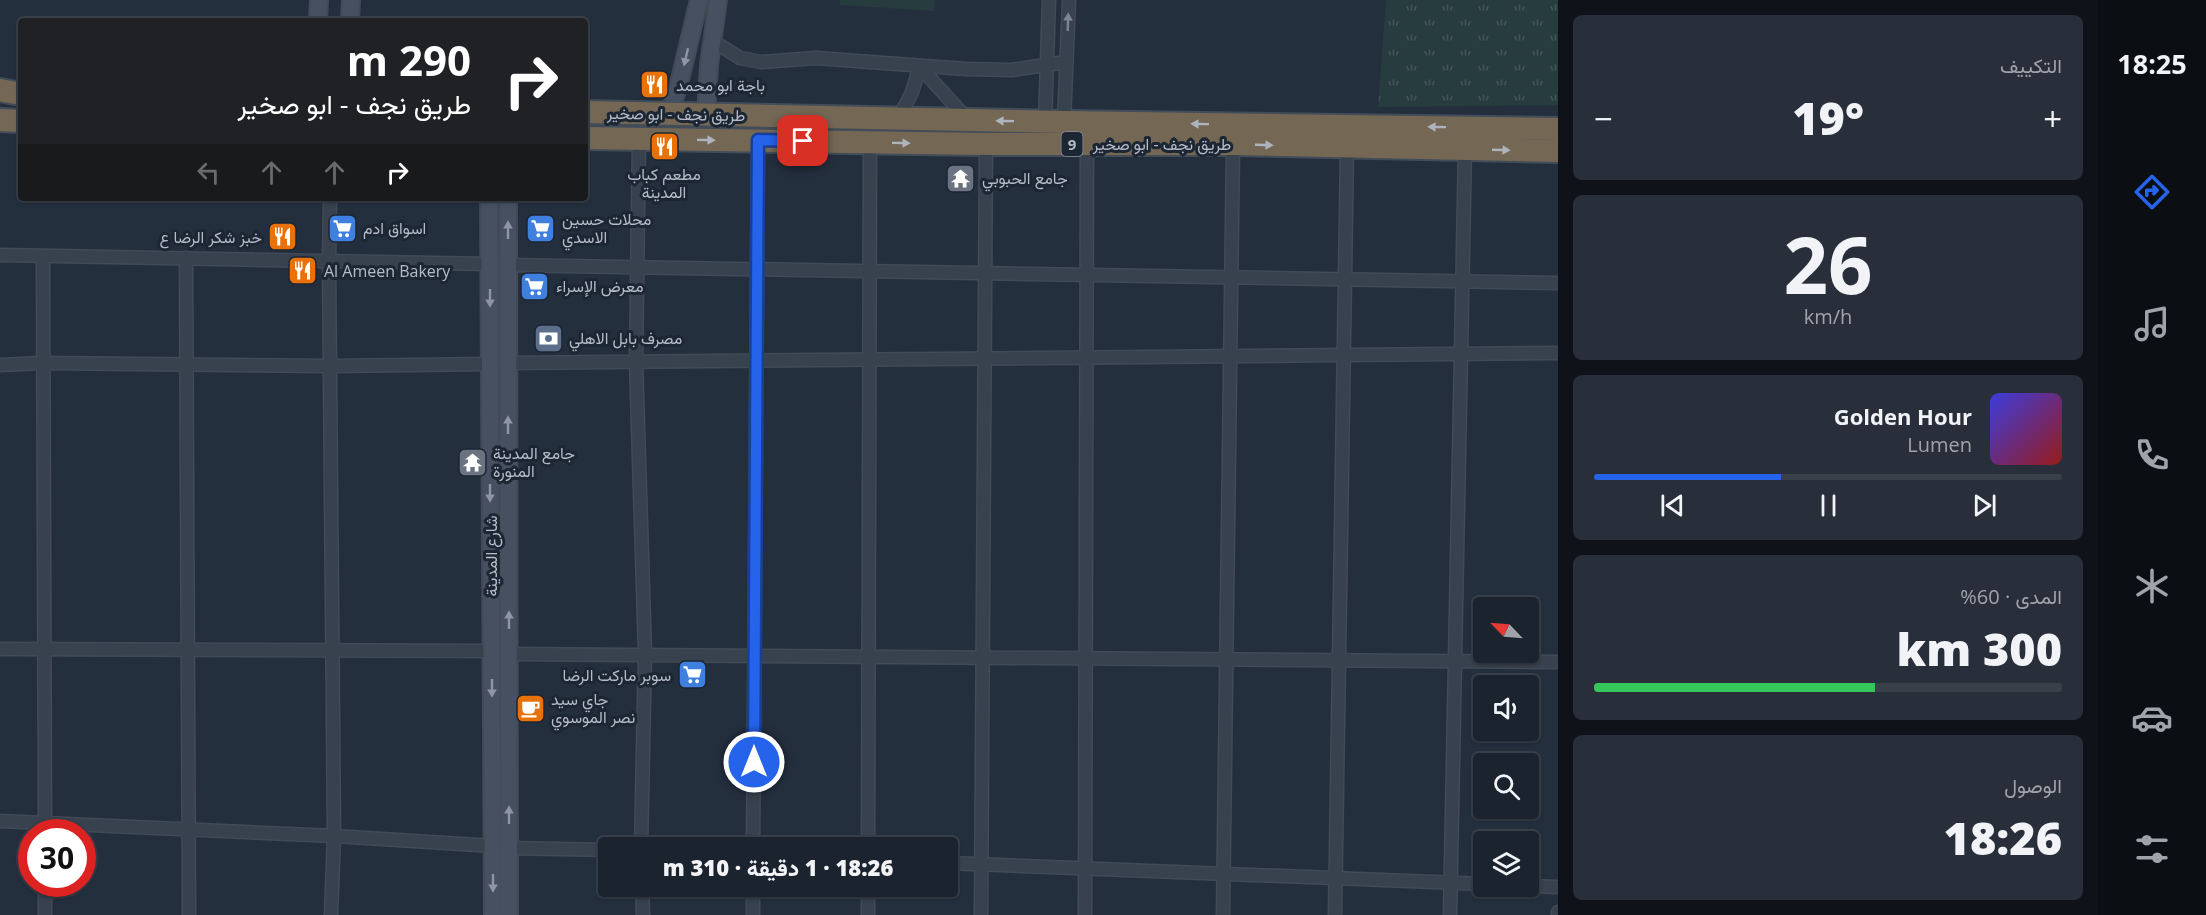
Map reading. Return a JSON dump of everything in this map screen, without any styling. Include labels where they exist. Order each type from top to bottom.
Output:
[{"type":"highway","points":[[0,90],[18,93]]},
{"type":"highway","points":[[0,104],[18,102]]},
{"type":"highway","name":"طريق نجف - ابو صخير","points":[[588,112],[1558,129]]},
{"type":"highway","points":[[0,120],[18,121]]},
{"type":"highway","name":"طريق نجف - ابو صخير","points":[[588,138],[870,143],[1233,144],[1558,152]]},
{"type":"main road","points":[[318,18],[319,0]]},
{"type":"main road","points":[[350,18],[351,0]]},
{"type":"main road","points":[[669,114],[678,88],[699,0]]},
{"type":"main road","points":[[706,114],[708,65],[717,0]]},
{"type":"main road","name":"شارع المدينة","points":[[489,201],[492,651],[501,847],[509,915]]},
{"type":"main road","name":"شارع المدينة","points":[[493,915],[501,847],[509,654],[508,201]]},
{"type":"street","points":[[1050,0],[1047,64],[1055,122]]},
{"type":"street","points":[[1055,122],[1066,62],[1069,0]]},
{"type":"street","points":[[713,40],[741,58],[761,62],[816,58],[966,69],[1012,70],[1066,62]]},
{"type":"street","points":[[896,118],[904,110],[914,89],[919,66]]},
{"type":"street","points":[[919,66],[968,120]]},
{"type":"street","points":[[639,139],[636,362],[645,653],[641,837]]},
{"type":"street","points":[[753,837],[758,140]]},
{"type":"street","points":[[868,837],[870,143]]},
{"type":"street","points":[[981,915],[986,144]]},
{"type":"street","points":[[1085,915],[1087,144]]},
{"type":"street","points":[[1223,915],[1233,144]]},
{"type":"street","points":[[1335,915],[1347,148]]},
{"type":"street","points":[[1450,915],[1465,148]]},
{"type":"street","points":[[330,201],[334,650],[334,836],[331,915]]},
{"type":"street","points":[[0,255],[490,264]]},
{"type":"street","points":[[43,256],[45,819]]},
{"type":"street","points":[[186,258],[189,915]]},
{"type":"street","points":[[508,265],[1558,283]]},
{"type":"street","points":[[508,363],[1558,353]]},
{"type":"street","points":[[0,365],[44,363],[330,366],[490,364]]},
{"type":"street","points":[[0,649],[492,651]]},
{"type":"street","points":[[509,654],[645,653],[1558,662]]},
{"type":"street","points":[[0,821],[18,824]]},
{"type":"street","points":[[96,829],[334,836],[501,847],[598,850]]},
{"type":"street","points":[[958,863],[1473,884]]},
{"type":"street","points":[[1539,886],[1558,887]]},
{"type":"street","points":[[45,897],[45,915]]},
{"type":"street","points":[[642,897],[643,915]]},
{"type":"street","points":[[753,897],[753,915]]},
{"type":"street","points":[[868,897],[868,915]]},
{"type":"green space","points":[[840,0],[935,0],[934,11],[840,5]]},
{"type":"green space","points":[[1386,0],[1558,0],[1558,105],[1378,107]]},
{"type":"place","name":"باجة ابو محمد","points":[[655,85]]},
{"type":"place","name":"مطعم كباب المدينة","points":[[664,146]]},
{"type":"place","name":"جامع الحبوبي","points":[[961,178]]},
{"type":"place","name":"اسواق ادم","points":[[342,228]]},
{"type":"place","name":"محلات حسين الاسدي","points":[[541,228]]},
{"type":"place","name":"خبز شكر الرضا ع","points":[[283,237]]},
{"type":"place","name":"Al Ameen Bakery","points":[[303,271]]},
{"type":"place","name":"معرض الإسراء","points":[[535,286]]},
{"type":"place","name":"مصرف بابل الاهلي","points":[[548,338]]},
{"type":"place","name":"جامع المدينة المنورة","points":[[472,462]]},
{"type":"place","name":"سوبر ماركت الرضا","points":[[692,675]]},
{"type":"place","name":"جاي سيد نصر الموسوي","points":[[530,708]]},
{"type":"route","points":[[754,762],[758,140],[803,141]]}]
